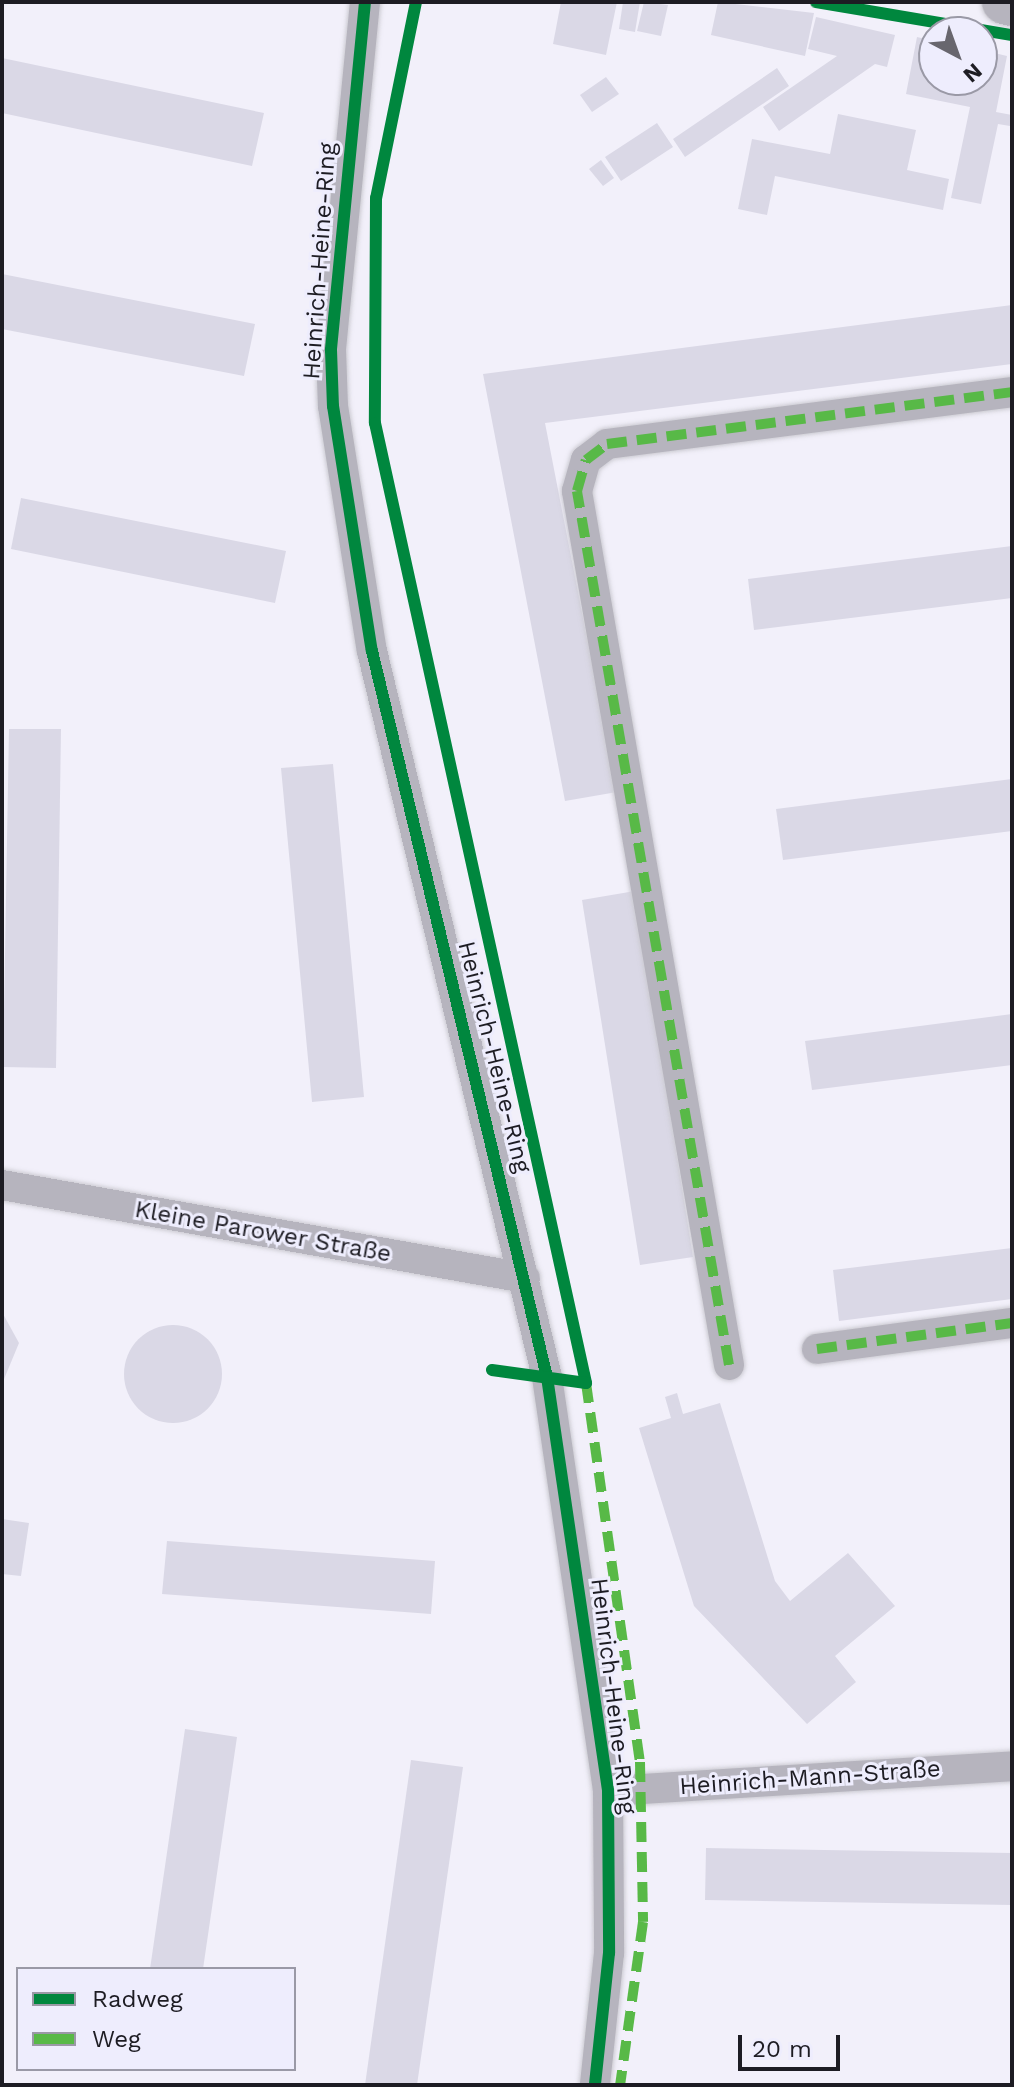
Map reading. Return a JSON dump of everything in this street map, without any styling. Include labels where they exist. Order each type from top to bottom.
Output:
[{"type":"main road","points":[[1004,2],[1012,4]]},
{"type":"street","name":"Heinrich-Heine-Ring","points":[[365,2],[331,350],[349,527],[372,651],[547,1377],[608,1791],[609,1953],[595,2085]]},
{"type":"street","name":"Heinrich-Heine-Ring","points":[[359,42],[379,2]]},
{"type":"street","points":[[729,1365],[577,491],[586,460],[607,444],[1012,392]]},
{"type":"street","name":"Kleine Parower Straße","points":[[2,1185],[525,1278]]},
{"type":"street","points":[[817,1349],[1012,1323]]},
{"type":"street","name":"Heinrich-Mann-Straße","points":[[608,1791],[1012,1766]]},
{"type":"building","points":[[561,2],[617,2],[606,55],[553,44]]},
{"type":"building","points":[[623,2],[640,2],[635,32],[619,29]]},
{"type":"building","points":[[644,2],[668,5],[661,36],[637,31]]},
{"type":"building","points":[[718,2],[814,13],[805,56],[711,35]]},
{"type":"building","points":[[816,17],[895,35],[887,67],[875,64],[779,131],[763,107],[837,56],[808,49]]},
{"type":"building","points":[[917,37],[918,96],[998,96],[998,54],[1007,56],[996,112],[1012,115],[1010,126],[998,124],[981,204],[951,198],[970,107],[906,94]]},
{"type":"building","points":[[2,58],[264,113],[252,166],[2,113]]},
{"type":"building","points":[[777,68],[789,86],[685,157],[673,139]]},
{"type":"building","points":[[606,77],[619,94],[592,112],[580,95]]},
{"type":"building","points":[[838,114],[916,130],[907,170],[949,179],[943,210],[775,176],[767,215],[738,209],[752,139],[830,154]]},
{"type":"building","points":[[657,123],[673,147],[621,181],[605,157]]},
{"type":"building","points":[[601,160],[614,178],[603,186],[589,169]]},
{"type":"building","points":[[2,274],[255,324],[244,376],[2,329]]},
{"type":"building","points":[[1012,305],[1012,364],[545,423],[617,792],[565,801],[483,374]]},
{"type":"building","points":[[21,498],[286,551],[275,603],[11,549]]},
{"type":"building","points":[[1012,546],[1012,598],[754,630],[748,579]]},
{"type":"building","points":[[9,729],[61,729],[56,1068],[3,1067]]},
{"type":"building","points":[[333,764],[364,1097],[312,1102],[281,768]]},
{"type":"building","points":[[1012,779],[1012,831],[783,860],[776,809]]},
{"type":"building","points":[[635,891],[693,1257],[640,1265],[582,900]]},
{"type":"building","points":[[1012,1014],[1012,1065],[812,1090],[805,1041]]},
{"type":"building","points":[[1012,1248],[1012,1299],[839,1321],[833,1270]]},
{"type":"building","points":[[2,1312],[19,1343],[2,1384]]},
{"type":"building","points":[[173,1325],[192,1328],[208,1339],[219,1355],[222,1374],[219,1393],[208,1409],[192,1420],[173,1423],[154,1420],[138,1409],[127,1393],[124,1374],[127,1355],[138,1339],[154,1328]]},
{"type":"building","points":[[677,1393],[683,1414],[720,1403],[775,1581],[790,1601],[848,1553],[895,1606],[835,1656],[856,1682],[807,1724],[694,1606],[639,1428],[671,1418],[665,1397]]},
{"type":"building","points":[[2,1519],[29,1523],[21,1576],[2,1574]]},
{"type":"building","points":[[167,1541],[435,1561],[431,1614],[162,1594]]},
{"type":"building","points":[[185,1729],[237,1737],[203,1967],[150,1967]]},
{"type":"building","points":[[411,1760],[463,1767],[417,2085],[365,2085]]},
{"type":"building","points":[[706,1848],[1012,1853],[1012,1905],[705,1900]]},
{"type":"marked path","points":[[729,1365],[577,491],[586,460],[607,444],[1012,392]]},
{"type":"marked path","points":[[817,1349],[1012,1323]]},
{"type":"marked path","points":[[586,1383],[640,1762],[643,1922],[620,2085]]},
{"type":"cycle path","points":[[365,2],[331,350],[333,406],[372,651],[547,1377],[608,1791],[609,1953],[595,2085]]},
{"type":"cycle path","points":[[416,2],[376,198],[375,423],[586,1383],[492,1370]]},
{"type":"cycle path","points":[[816,2],[1012,35]]}]
